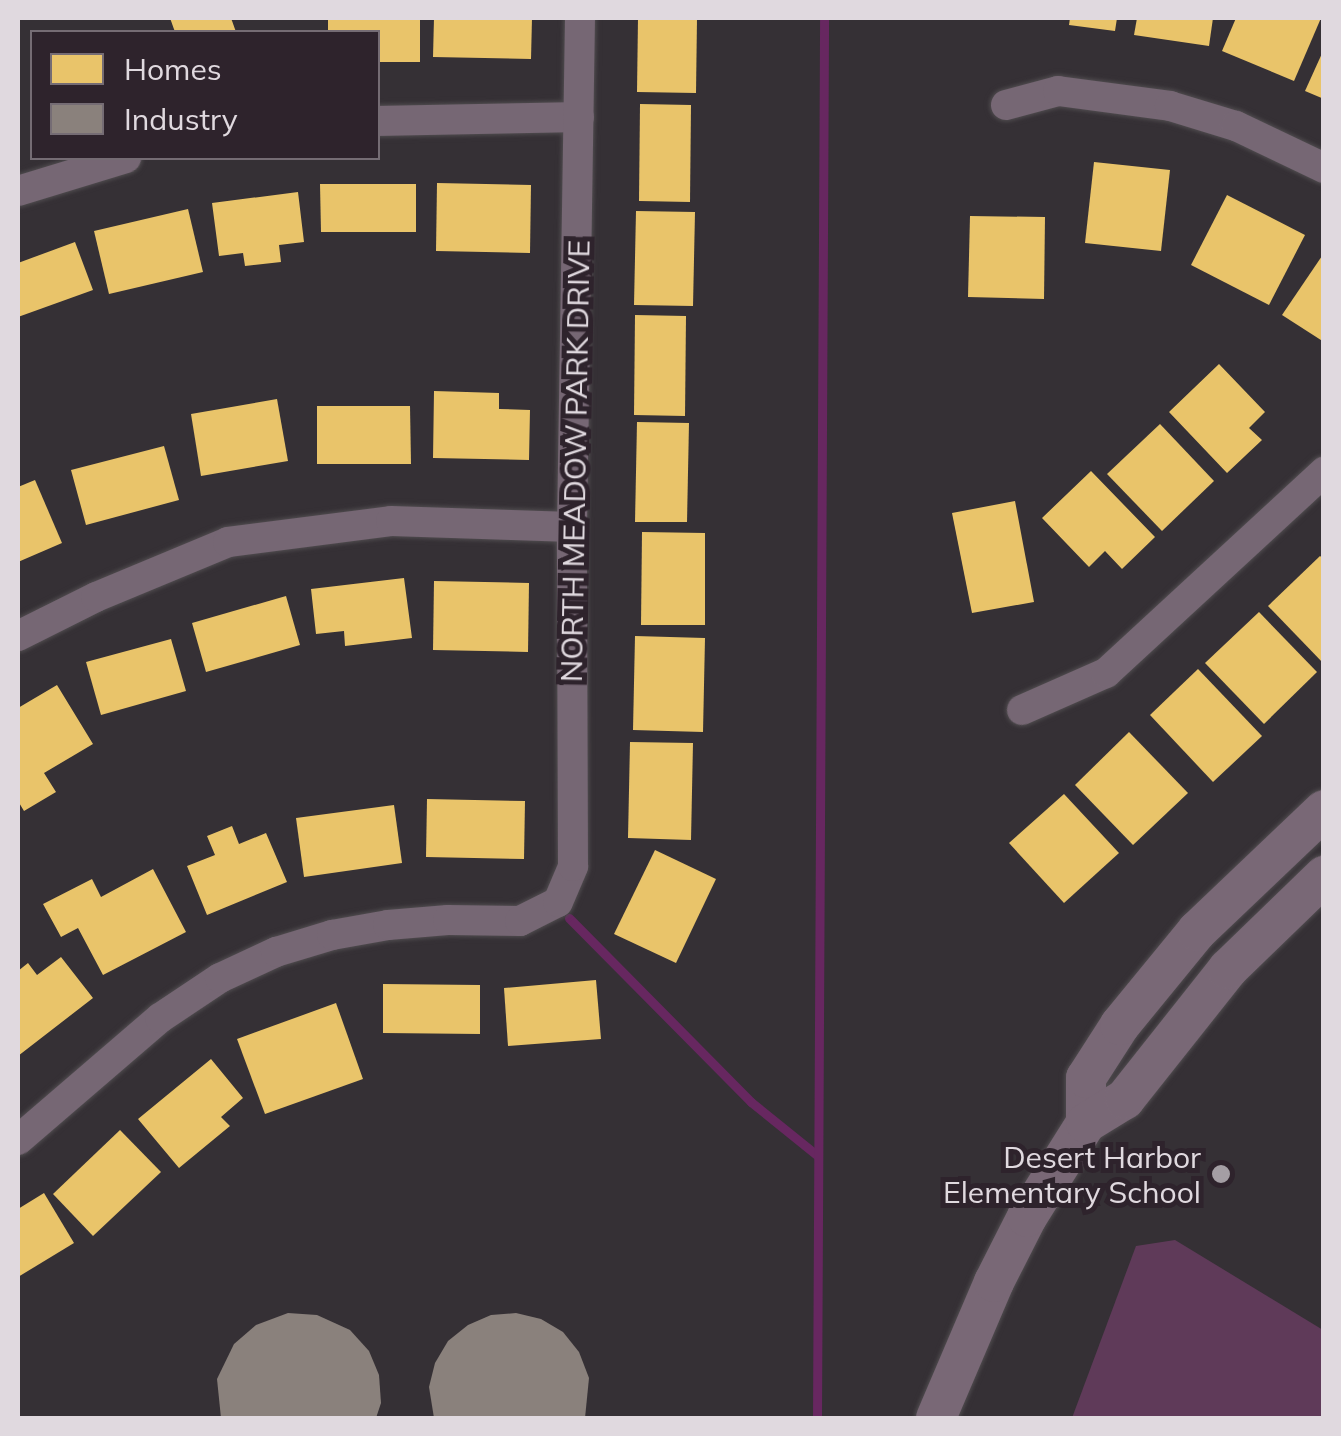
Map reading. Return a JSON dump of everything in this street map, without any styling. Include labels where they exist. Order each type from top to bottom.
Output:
[{"type":"main road","points":[[1086,1124],[1086,1078],[1120,1025],[1198,931],[1324,810]]},
{"type":"main road","points":[[936,1418],[994,1282],[1027,1217],[1086,1124],[1125,1099],[1228,970],[1324,875],[1291,841]]},
{"type":"street","name":"NORTH MEADOW PARK DRIVE","points":[[18,1140],[174,1008],[220,978],[276,952],[388,925],[448,920],[520,921],[558,902],[573,866],[572,526],[580,18]]},
{"type":"street","points":[[1006,106],[1058,91],[1170,106],[1236,126],[1324,168]]},
{"type":"street","points":[[380,121],[579,117]]},
{"type":"street","points":[[18,192],[114,160]]},
{"type":"street","points":[[1022,710],[1106,673],[1324,472]]},
{"type":"street","points":[[18,636],[96,596],[228,542],[391,522],[572,526]]},
{"type":"shaded area","points":[[1175,1240],[1323,1330],[1323,1418],[1072,1418],[1136,1246]]},
{"type":"building: Homes","points":[[170,18],[231,18],[235,30],[174,30]]},
{"type":"building: Homes","points":[[328,18],[420,18],[420,62],[380,62],[380,30],[328,30]]},
{"type":"building: Homes","points":[[434,18],[532,18],[531,59],[433,57]]},
{"type":"building: Homes","points":[[638,18],[697,18],[696,93],[637,92]]},
{"type":"building: Homes","points":[[1070,18],[1117,18],[1115,31],[1069,25]]},
{"type":"building: Homes","points":[[1137,18],[1213,18],[1209,46],[1134,35]]},
{"type":"building: Homes","points":[[1236,18],[1321,18],[1294,81],[1222,51]]},
{"type":"building: Homes","points":[[1324,49],[1324,99],[1305,91]]},
{"type":"building: Homes","points":[[640,104],[691,105],[690,202],[639,201]]},
{"type":"building: Homes","points":[[1094,162],[1170,170],[1161,251],[1085,243]]},
{"type":"building: Homes","points":[[437,183],[531,185],[530,253],[436,251]]},
{"type":"building: Homes","points":[[320,184],[416,184],[416,232],[321,232]]},
{"type":"building: Homes","points":[[298,192],[304,242],[279,245],[281,262],[245,266],[243,253],[219,256],[212,203]]},
{"type":"building: Homes","points":[[1227,195],[1305,235],[1269,305],[1191,265]]},
{"type":"building: Homes","points":[[188,209],[203,272],[109,294],[94,231]]},
{"type":"building: Homes","points":[[636,211],[695,212],[693,306],[634,305]]},
{"type":"building: Homes","points":[[970,216],[1045,217],[1044,299],[968,297]]},
{"type":"building: Homes","points":[[75,242],[93,290],[18,317],[18,263]]},
{"type":"building: Homes","points":[[1324,253],[1324,342],[1282,315]]},
{"type":"building: Homes","points":[[635,315],[686,316],[685,416],[634,415]]},
{"type":"building: Homes","points":[[1219,364],[1265,412],[1249,428],[1262,440],[1227,473],[1169,412]]},
{"type":"building: Homes","points":[[434,391],[499,393],[499,409],[530,410],[529,460],[433,458]]},
{"type":"building: Homes","points":[[277,399],[288,461],[201,476],[191,414]]},
{"type":"building: Homes","points":[[317,406],[410,406],[411,464],[317,464]]},
{"type":"building: Homes","points":[[637,422],[689,423],[687,522],[635,522]]},
{"type":"building: Homes","points":[[1160,424],[1214,481],[1162,531],[1107,474]]},
{"type":"building: Homes","points":[[164,446],[179,500],[86,525],[71,470]]},
{"type":"building: Homes","points":[[1091,471],[1155,537],[1122,569],[1105,551],[1089,567],[1042,518]]},
{"type":"building: Homes","points":[[35,480],[62,543],[18,562],[18,487]]},
{"type":"building: Homes","points":[[1015,501],[1034,602],[972,613],[952,513]]},
{"type":"building: Homes","points":[[642,532],[705,533],[705,625],[641,625]]},
{"type":"building: Homes","points":[[1320,556],[1324,559],[1324,664],[1268,606]]},
{"type":"building: Homes","points":[[404,578],[412,638],[345,646],[344,631],[316,634],[311,589]]},
{"type":"building: Homes","points":[[434,581],[529,583],[528,652],[433,650]]},
{"type":"building: Homes","points":[[286,596],[300,645],[206,672],[192,623]]},
{"type":"building: Homes","points":[[1259,612],[1317,672],[1264,724],[1205,663]]},
{"type":"building: Homes","points":[[635,636],[705,638],[703,732],[633,730]]},
{"type":"building: Homes","points":[[171,639],[186,691],[101,715],[86,662]]},
{"type":"building: Homes","points":[[1198,669],[1262,736],[1213,782],[1150,715]]},
{"type":"building: Homes","points":[[57,685],[93,744],[44,773],[56,792],[24,811],[18,801],[18,708]]},
{"type":"building: Homes","points":[[1129,732],[1188,793],[1133,845],[1075,785]]},
{"type":"building: Homes","points":[[630,742],[693,743],[691,840],[628,838]]},
{"type":"building: Homes","points":[[1064,794],[1119,853],[1064,903],[1009,843]]},
{"type":"building: Homes","points":[[427,799],[525,801],[524,859],[426,857]]},
{"type":"building: Homes","points":[[394,805],[402,863],[304,877],[296,818]]},
{"type":"building: Homes","points":[[232,826],[239,844],[266,833],[287,882],[207,915],[187,866],[215,855],[207,836]]},
{"type":"building: Homes","points":[[655,850],[716,879],[676,963],[614,934]]},
{"type":"building: Homes","points":[[153,869],[186,932],[103,975],[78,928],[61,937],[43,904],[92,879],[101,897]]},
{"type":"building: Homes","points":[[61,957],[93,998],[18,1056],[18,971],[28,963],[37,975]]},
{"type":"building: Homes","points":[[596,980],[601,1039],[508,1046],[504,988]]},
{"type":"building: Homes","points":[[383,984],[480,985],[480,1034],[383,1033]]},
{"type":"building: Homes","points":[[336,1003],[363,1079],[265,1114],[237,1039]]},
{"type":"building: Homes","points":[[211,1059],[243,1098],[221,1117],[230,1126],[179,1168],[138,1119]]},
{"type":"building: Homes","points":[[120,1130],[161,1172],[93,1236],[53,1194]]},
{"type":"building: Homes","points":[[44,1193],[74,1243],[18,1277],[18,1209]]},
{"type":"building: Industry","points":[[288,1313],[317,1315],[350,1330],[369,1351],[379,1375],[381,1403],[376,1418],[221,1418],[217,1379],[234,1344],[256,1325]]},
{"type":"building: Industry","points":[[516,1313],[541,1319],[563,1332],[579,1352],[589,1378],[585,1418],[434,1418],[429,1387],[435,1363],[448,1341],[468,1325],[491,1315]]},
{"type":"waterway","points":[[817,1418],[824,18]]},
{"type":"waterway","points":[[569,918],[751,1102],[818,1156]]},
{"type":"place","name":"Desert Harbor Elementary School","points":[[1221,1174]]}]
